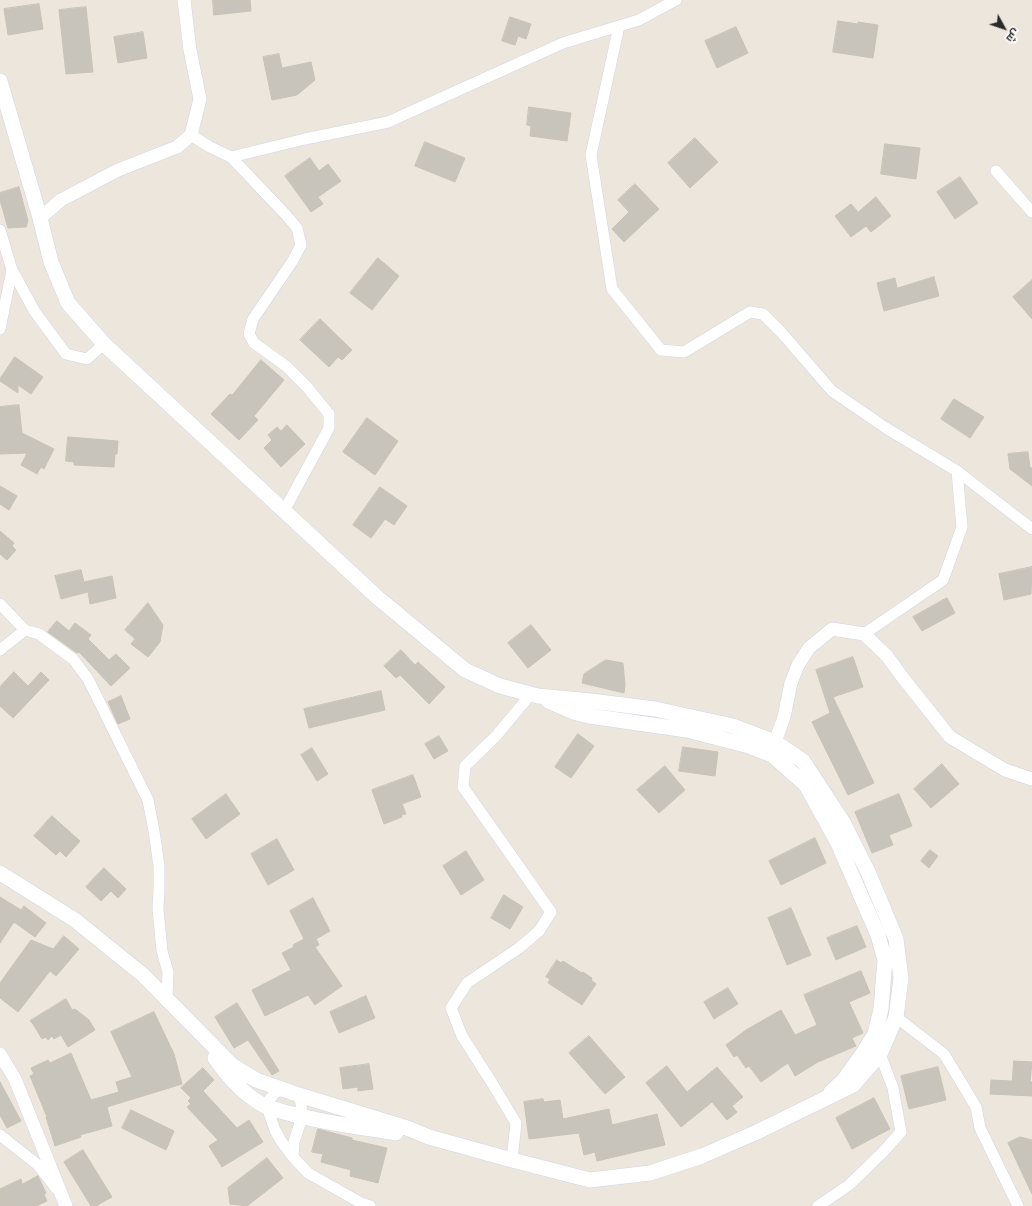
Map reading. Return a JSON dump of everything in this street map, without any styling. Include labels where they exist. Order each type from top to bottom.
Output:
[{"type":"main road","points":[[0,82],[40,218],[51,262],[68,303],[104,344],[377,598],[465,670],[500,686],[535,695],[655,709],[733,726],[774,748],[803,761],[843,822],[868,872],[896,939],[901,978],[896,1018],[880,1054],[853,1085],[702,1156],[650,1173],[590,1180],[429,1137],[407,1128],[299,1095],[256,1080],[233,1066],[143,975],[74,920],[0,873]]},
{"type":"main road","points":[[774,748],[806,785],[824,816],[837,841],[878,936],[885,960],[881,1009],[875,1034],[844,1080],[821,1101]]},
{"type":"main road","points":[[194,1028],[228,1076],[246,1093],[267,1107],[302,1117],[429,1137]]},
{"type":"street","points":[[40,218],[62,200],[118,170],[177,147],[191,135],[200,99],[190,50],[184,0]]},
{"type":"street","points":[[231,157],[305,139],[388,122],[563,43],[640,20],[676,0]]},
{"type":"street","points":[[619,26],[591,155],[612,289],[661,350],[684,352],[750,312],[763,314],[781,332],[832,391],[886,428],[958,471],[1032,529]]},
{"type":"street","points":[[191,135],[210,147],[231,157],[297,228],[301,244],[292,262],[253,319],[250,334],[254,343],[286,366],[307,387],[329,414],[329,428],[284,511]]},
{"type":"street","points":[[996,171],[1032,212]]},
{"type":"street","points":[[0,230],[12,270],[35,312],[66,354],[87,359],[104,344]]},
{"type":"street","points":[[0,328],[12,270]]},
{"type":"street","points":[[864,634],[943,580],[962,527],[958,471]]},
{"type":"street","points":[[0,604],[25,630],[39,634],[73,659],[88,679],[148,800],[159,866],[158,909],[162,951],[168,972],[167,999]]},
{"type":"street","points":[[774,748],[784,717],[791,683],[798,665],[809,648],[832,629],[864,634],[887,656],[950,737],[1005,770],[1032,779]]},
{"type":"street","points":[[0,650],[25,630]]},
{"type":"street","points":[[512,1160],[516,1123],[462,1036],[451,1008],[467,983],[519,948],[539,932],[551,912],[463,787],[465,766],[535,695]]},
{"type":"street","points":[[896,1018],[944,1054],[976,1107],[980,1128],[1018,1206]]},
{"type":"street","points":[[0,1054],[15,1079],[64,1201]]},
{"type":"street","points":[[818,1206],[849,1185],[901,1132],[893,1088],[880,1054]]},
{"type":"street","points":[[281,1089],[268,1101],[267,1107],[275,1130],[293,1157],[308,1173],[361,1203],[370,1206]]},
{"type":"street","points":[[293,1157],[294,1142],[302,1117],[299,1095]]},
{"type":"street","points":[[0,1135],[38,1165],[64,1201]]},
{"type":"building","points":[[213,0],[250,0],[251,11],[214,15]]},
{"type":"building","points":[[39,4],[43,29],[8,35],[4,9]]},
{"type":"building","points":[[86,7],[93,72],[66,74],[59,10]]},
{"type":"building","points":[[510,17],[531,24],[526,39],[518,36],[515,45],[502,41]]},
{"type":"building","points":[[838,21],[878,25],[873,58],[833,52]]},
{"type":"building","points":[[736,27],[748,53],[717,68],[705,41]]},
{"type":"building","points":[[143,32],[147,58],[118,63],[114,37]]},
{"type":"building","points":[[279,54],[282,68],[311,62],[315,80],[297,95],[272,100],[263,57]]},
{"type":"building","points":[[529,107],[571,113],[567,141],[530,136],[531,126],[527,125]]},
{"type":"building","points":[[695,138],[718,162],[690,188],[668,163]]},
{"type":"building","points":[[425,142],[465,158],[455,182],[415,166]]},
{"type":"building","points":[[885,144],[920,148],[916,179],[881,174]]},
{"type":"building","points":[[310,158],[319,171],[328,164],[341,181],[318,197],[323,204],[311,212],[285,176]]},
{"type":"building","points":[[960,177],[978,203],[955,219],[937,192]]},
{"type":"building","points":[[635,184],[659,209],[624,242],[612,229],[629,212],[618,200]]},
{"type":"building","points":[[19,187],[28,221],[26,227],[8,228],[0,200],[0,193]]},
{"type":"building","points":[[876,197],[891,216],[871,232],[866,226],[851,237],[835,216],[851,204],[858,212]]},
{"type":"building","points":[[378,258],[399,276],[372,310],[350,293]]},
{"type":"building","points":[[934,277],[939,296],[884,311],[877,283],[895,278],[897,288]]},
{"type":"building","points":[[1032,280],[1032,319],[1013,297]]},
{"type":"building","points":[[320,319],[352,350],[342,360],[338,357],[329,367],[300,340]]},
{"type":"building","points":[[15,357],[43,377],[31,394],[18,385],[18,393],[0,381]]},
{"type":"building","points":[[261,360],[284,380],[254,416],[258,420],[239,440],[211,414],[230,394],[232,395]]},
{"type":"building","points":[[954,399],[984,417],[970,438],[941,419]]},
{"type":"building","points":[[19,405],[22,433],[54,449],[44,469],[41,467],[37,474],[21,465],[27,453],[0,454],[0,407]]},
{"type":"building","points":[[367,418],[398,441],[375,475],[343,452]]},
{"type":"building","points":[[287,425],[305,444],[281,467],[264,448],[272,440],[268,435],[277,427],[281,431]]},
{"type":"building","points":[[68,437],[118,441],[114,467],[74,465],[74,462],[66,461]]},
{"type":"building","points":[[1028,452],[1030,468],[1032,468],[1032,486],[1010,469],[1008,454]]},
{"type":"building","points":[[0,486],[17,496],[9,510],[0,504]]},
{"type":"building","points":[[380,487],[407,506],[394,525],[385,519],[371,538],[353,525]]},
{"type":"building","points":[[0,531],[14,543],[12,546],[16,550],[7,560],[0,554]]},
{"type":"building","points":[[1032,567],[1031,594],[1004,600],[999,574]]},
{"type":"building","points":[[81,570],[84,582],[112,576],[116,598],[90,604],[88,592],[61,599],[55,576]]},
{"type":"building","points":[[947,598],[955,613],[922,631],[913,617]]},
{"type":"building","points":[[148,603],[163,625],[160,642],[148,657],[131,644],[135,639],[125,630]]},
{"type":"building","points":[[57,621],[69,631],[75,623],[91,635],[88,639],[109,660],[116,654],[130,668],[111,686],[79,652],[77,653],[48,632]]},
{"type":"building","points":[[531,625],[551,650],[528,668],[508,643]]},
{"type":"building","points":[[401,650],[415,665],[418,662],[445,687],[429,704],[400,675],[396,678],[384,666]]},
{"type":"building","points":[[853,657],[863,687],[833,697],[874,783],[848,795],[812,722],[830,713],[816,670]]},
{"type":"building","points":[[606,660],[623,663],[625,685],[624,693],[582,683],[584,674]]},
{"type":"building","points":[[14,672],[28,686],[41,672],[49,680],[13,718],[0,706],[0,687]]},
{"type":"building","points":[[381,691],[385,710],[309,728],[304,709]]},
{"type":"building","points":[[121,696],[130,719],[118,724],[108,702]]},
{"type":"building","points":[[578,734],[594,746],[571,778],[555,767]]},
{"type":"building","points":[[439,736],[448,751],[434,759],[425,744]]},
{"type":"building","points":[[683,747],[718,752],[715,776],[679,771]]},
{"type":"building","points":[[312,748],[328,774],[317,781],[301,755]]},
{"type":"building","points":[[942,764],[959,784],[931,808],[914,789]]},
{"type":"building","points":[[665,766],[685,790],[659,813],[637,790]]},
{"type":"building","points":[[413,775],[421,797],[402,804],[406,814],[384,824],[372,790]]},
{"type":"building","points":[[226,794],[240,814],[206,839],[192,819]]},
{"type":"building","points":[[899,794],[912,826],[889,835],[893,845],[872,853],[855,812]]},
{"type":"building","points":[[52,816],[80,841],[66,857],[60,851],[56,855],[34,836]]},
{"type":"building","points":[[815,838],[826,863],[781,885],[769,861]]},
{"type":"building","points":[[277,839],[294,870],[268,885],[251,854]]},
{"type":"building","points":[[930,850],[938,856],[929,868],[921,861]]},
{"type":"building","points":[[466,851],[484,880],[461,895],[443,866]]},
{"type":"building","points":[[104,868],[126,889],[118,898],[111,891],[101,901],[86,887]]},
{"type":"building","points":[[504,895],[523,907],[510,929],[491,918]]},
{"type":"building","points":[[0,897],[21,910],[24,906],[46,923],[35,937],[14,922],[0,943]]},
{"type":"building","points":[[313,898],[330,931],[316,939],[319,945],[315,947],[342,986],[315,1005],[308,995],[265,1016],[252,990],[291,970],[282,953],[294,947],[293,945],[304,939],[290,911]]},
{"type":"building","points":[[791,908],[811,955],[787,965],[768,918]]},
{"type":"building","points":[[857,926],[866,947],[836,960],[827,938]]},
{"type":"building","points":[[64,936],[79,949],[56,976],[50,971],[18,1012],[0,998],[0,983],[31,940],[53,949]]},
{"type":"building","points":[[557,960],[561,963],[563,961],[582,973],[583,972],[592,978],[591,980],[596,984],[582,1005],[548,983],[550,979],[546,977]]},
{"type":"building","points":[[861,971],[870,993],[849,1002],[863,1033],[852,1038],[856,1046],[818,1062],[795,1076],[788,1063],[761,1082],[749,1066],[746,1068],[737,1055],[734,1057],[726,1045],[746,1030],[781,1010],[795,1035],[817,1025],[804,995]]},
{"type":"building","points":[[728,988],[738,1004],[714,1019],[704,1002]]},
{"type":"building","points":[[366,996],[375,1018],[339,1033],[330,1012]]},
{"type":"building","points":[[66,999],[72,1010],[75,1009],[89,1020],[95,1030],[68,1047],[61,1035],[54,1039],[52,1036],[48,1040],[46,1037],[42,1039],[30,1021]]},
{"type":"building","points":[[237,1003],[279,1071],[272,1075],[248,1040],[234,1048],[215,1017]]},
{"type":"building","points":[[154,1012],[174,1054],[182,1084],[107,1107],[112,1126],[80,1135],[81,1137],[55,1146],[47,1117],[30,1076],[34,1074],[31,1068],[48,1060],[50,1063],[71,1053],[91,1100],[119,1092],[116,1082],[132,1077],[111,1032]]},
{"type":"building","points":[[589,1036],[625,1077],[605,1094],[569,1053]]},
{"type":"building","points":[[1014,1061],[1032,1062],[1030,1082],[1032,1082],[1032,1096],[990,1094],[991,1080],[1012,1081]]},
{"type":"building","points":[[369,1064],[373,1089],[358,1091],[358,1087],[343,1089],[340,1068]]},
{"type":"building","points":[[667,1066],[687,1092],[717,1067],[743,1097],[732,1106],[737,1112],[727,1120],[712,1102],[681,1127],[646,1083]]},
{"type":"building","points":[[938,1067],[946,1100],[909,1109],[901,1076]]},
{"type":"building","points":[[203,1068],[214,1080],[203,1091],[237,1128],[249,1120],[263,1142],[222,1167],[209,1146],[218,1140],[187,1107],[191,1104],[188,1101],[191,1098],[181,1088]]},
{"type":"building","points":[[0,1082],[21,1121],[7,1128],[0,1115]]},
{"type":"building","points":[[874,1098],[890,1129],[852,1149],[836,1118]]},
{"type":"building","points":[[543,1099],[544,1102],[560,1100],[563,1119],[609,1109],[612,1125],[657,1114],[665,1145],[597,1161],[595,1152],[584,1155],[579,1133],[529,1139],[524,1102]]},
{"type":"building","points":[[131,1110],[174,1131],[166,1150],[122,1128]]},
{"type":"building","points":[[318,1129],[352,1138],[352,1140],[387,1148],[378,1183],[350,1176],[351,1170],[321,1162],[323,1154],[312,1152]]},
{"type":"building","points":[[1020,1137],[1032,1140],[1032,1194],[1008,1143]]},
{"type":"building","points":[[83,1150],[112,1197],[96,1206],[91,1206],[64,1162]]},
{"type":"building","points":[[267,1158],[283,1178],[247,1206],[230,1204],[228,1188]]},
{"type":"building","points":[[38,1176],[46,1193],[44,1195],[47,1201],[36,1206],[0,1206],[0,1189],[21,1179],[22,1184]]}]
